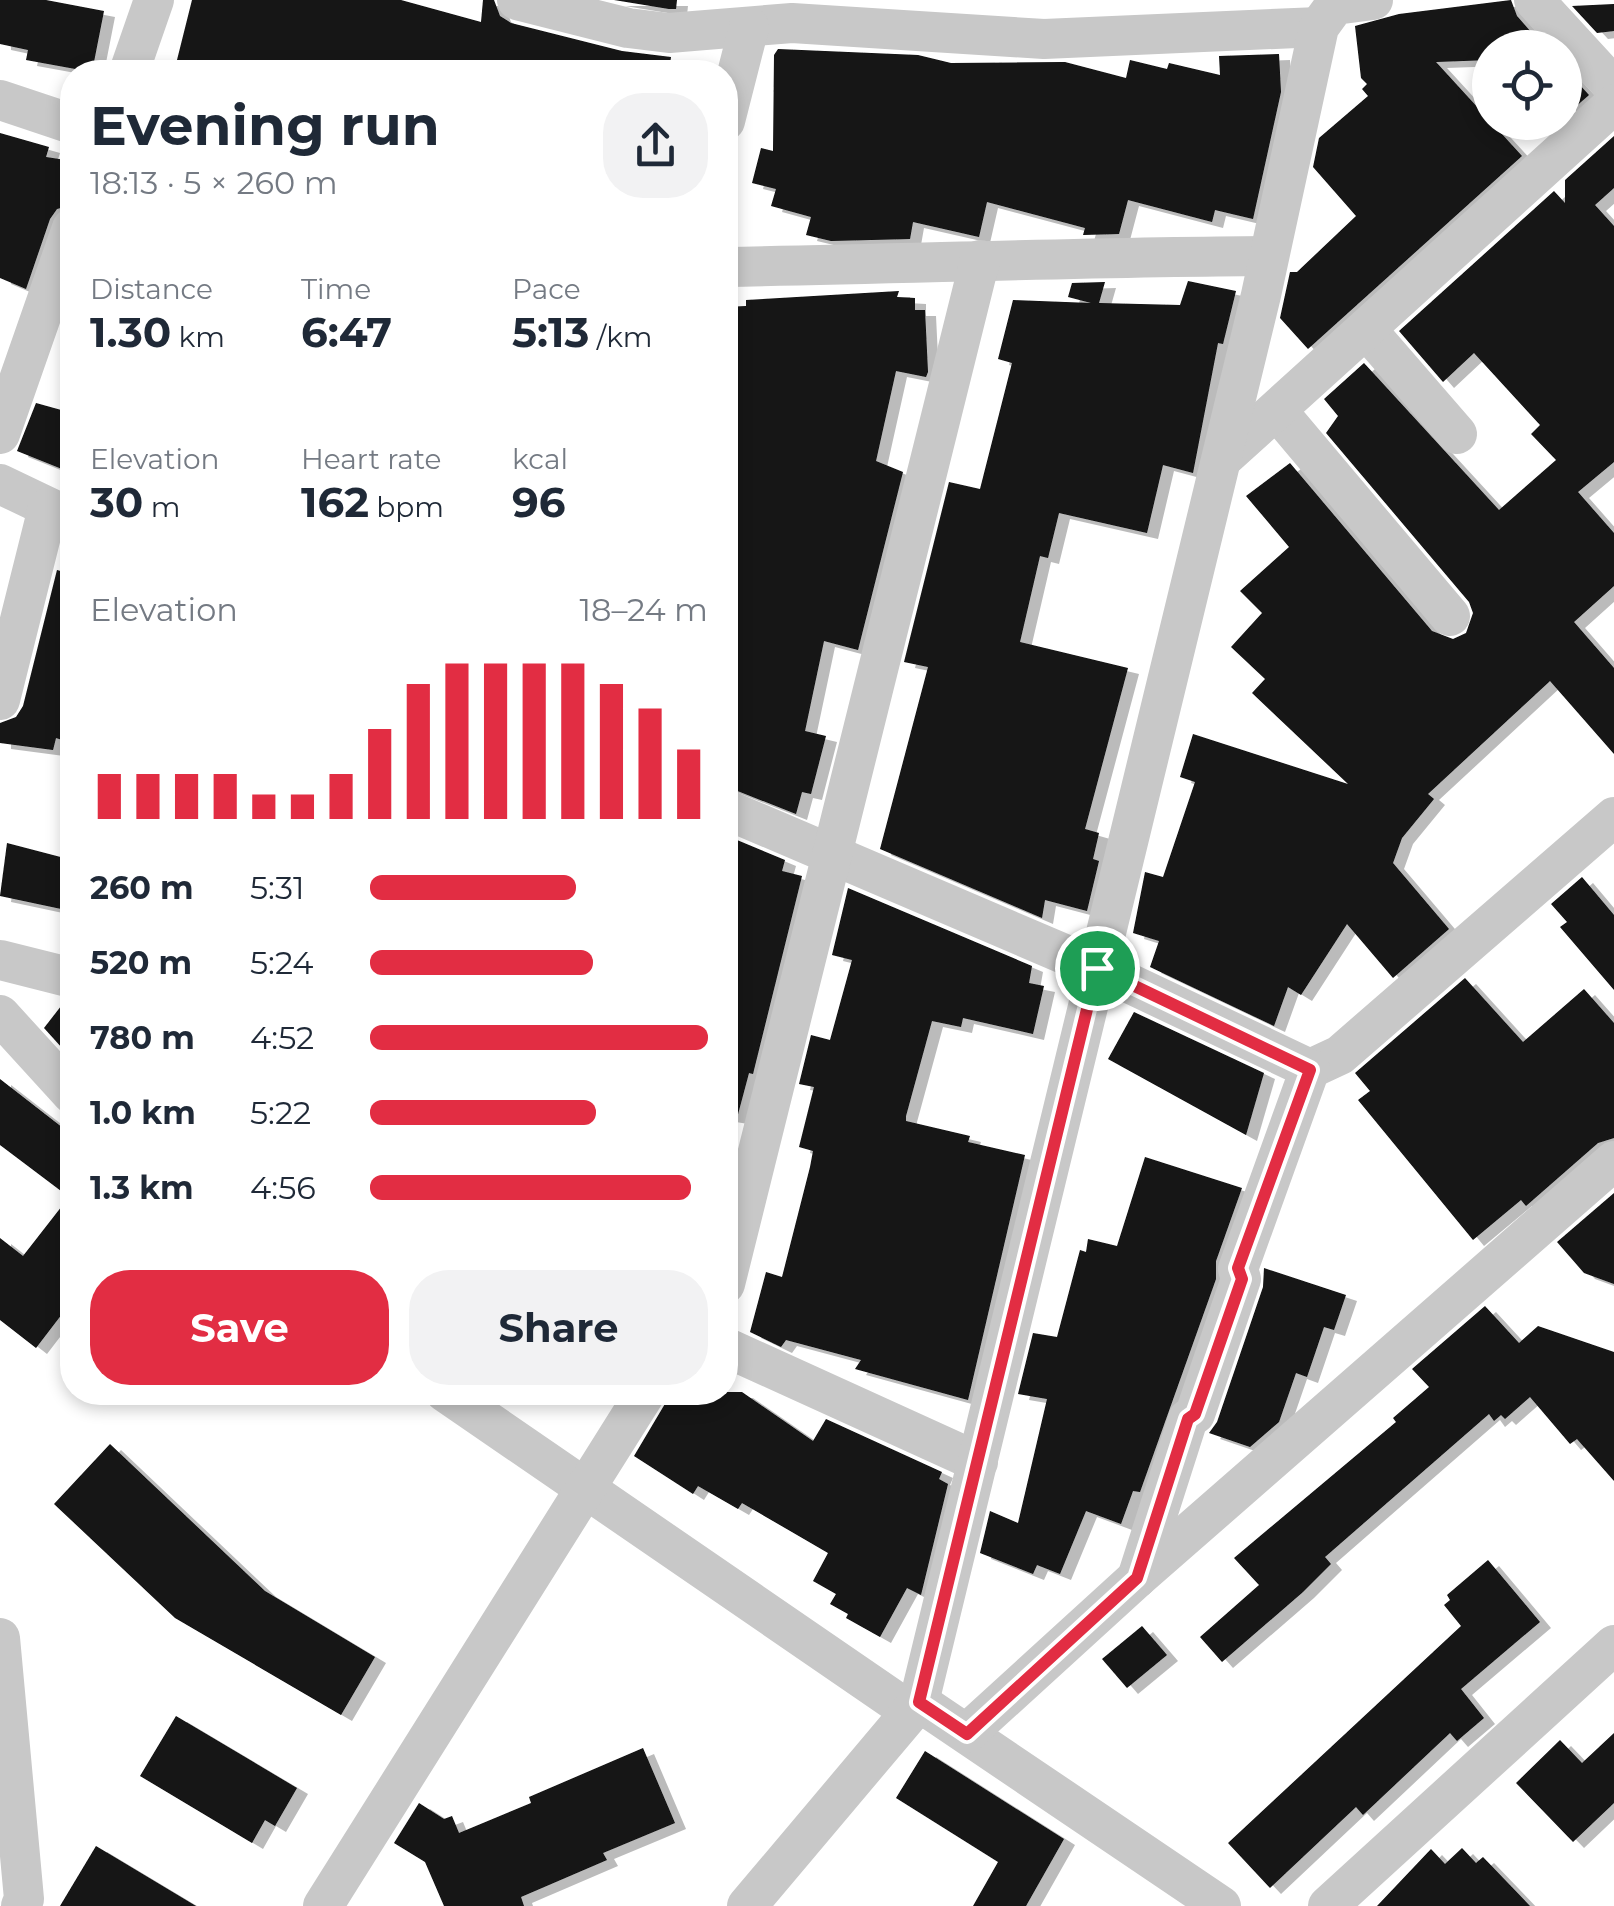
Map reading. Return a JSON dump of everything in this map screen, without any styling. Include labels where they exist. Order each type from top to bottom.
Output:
[{"type":"street","points":[[132,60],[154,0]]},
{"type":"street","points":[[518,0],[628,28],[708,33],[792,23],[1044,39],[1319,28]]},
{"type":"street","points":[[747,1906],[915,1707],[1222,458],[1319,28],[1335,5],[1373,0]]},
{"type":"street","points":[[1534,0],[1614,86]]},
{"type":"street","points":[[738,70],[749,27]]},
{"type":"street","points":[[0,100],[60,120]]},
{"type":"street","points":[[1222,458],[1278,412],[1281,402],[1614,104]]},
{"type":"street","points":[[738,267],[1267,256]]},
{"type":"street","points":[[738,1231],[980,260]]},
{"type":"street","points":[[0,434],[60,262]]},
{"type":"street","points":[[1366,329],[1457,434]]},
{"type":"street","points":[[1278,412],[1450,616]]},
{"type":"street","points":[[0,484],[60,513],[0,700]]},
{"type":"street","points":[[738,815],[1097,968],[1310,1070]]},
{"type":"street","points":[[1137,1578],[1188,1419],[1195,1414],[1242,1279],[1238,1268],[1310,1070],[1340,1055],[1614,817]]},
{"type":"street","points":[[0,960],[60,975]]},
{"type":"street","points":[[0,1015],[60,1081]]},
{"type":"street","points":[[967,1734],[1137,1578],[1614,1162]]},
{"type":"street","points":[[738,1353],[978,1462]]},
{"type":"street","points":[[464,1405],[915,1707],[967,1734],[1198,1900]]},
{"type":"street","points":[[323,1906],[638,1405]]},
{"type":"street","points":[[0,1638],[15,1894]]},
{"type":"street","points":[[1328,1906],[1614,1645]]},
{"type":"building","points":[[0,0],[46,0],[104,11],[94,60],[60,60],[60,66],[26,60],[28,50],[0,44]]},
{"type":"building","points":[[192,0],[401,0],[481,22],[483,0],[494,0],[500,16],[511,23],[622,51],[671,57],[671,60],[177,60]]},
{"type":"building","points":[[614,0],[677,0],[676,9],[669,9]]},
{"type":"building","points":[[1511,0],[1517,16],[1529,30],[1472,30],[1472,61],[1436,62],[1472,101],[1472,140],[1507,140],[1522,156],[1308,349],[1280,318],[1290,272],[1297,272],[1356,216],[1313,167],[1319,138],[1368,96],[1362,89],[1367,84],[1361,78],[1355,26],[1399,14]]},
{"type":"building","points":[[1614,4],[1614,31],[1597,33],[1572,6]]},
{"type":"building","points":[[778,49],[918,55],[951,63],[1065,62],[1126,78],[1130,60],[1167,69],[1169,63],[1220,75],[1219,56],[1279,54],[1281,92],[1253,219],[1215,210],[1212,222],[1128,200],[1119,234],[1083,235],[1085,228],[987,202],[979,237],[913,222],[910,239],[831,241],[806,235],[811,217],[771,206],[776,189],[752,183],[761,148],[773,151],[774,55]]},
{"type":"building","points":[[0,133],[49,147],[46,157],[60,159],[60,208],[50,219],[26,289],[0,278]]},
{"type":"building","points":[[1614,136],[1614,188],[1595,205],[1614,226],[1614,462],[1578,492],[1614,533],[1614,586],[1574,622],[1614,668],[1614,754],[1550,681],[1428,794],[1434,799],[1402,838],[1393,863],[1449,929],[1393,978],[1347,924],[1301,995],[1288,987],[1274,1026],[1150,967],[1159,941],[1133,933],[1145,872],[1163,877],[1195,782],[1180,777],[1193,734],[1348,784],[1252,693],[1265,679],[1231,647],[1262,613],[1240,591],[1289,547],[1246,496],[1290,463],[1432,631],[1453,639],[1466,633],[1473,613],[1469,602],[1326,433],[1338,416],[1324,399],[1364,363],[1499,510],[1556,460],[1531,434],[1540,425],[1474,353],[1443,382],[1399,331],[1554,191],[1565,203],[1565,180]]},
{"type":"building","points":[[1188,281],[1236,291],[1223,344],[1218,343],[1193,473],[1163,465],[1147,533],[1059,513],[1048,558],[1040,556],[1020,642],[1128,668],[1085,829],[1099,833],[1093,859],[1099,861],[1087,911],[1045,900],[1042,918],[880,849],[928,667],[904,662],[949,482],[980,489],[1012,363],[998,359],[1013,300],[1091,303],[1068,297],[1072,283],[1105,282],[1099,303],[1180,305]]},
{"type":"building","points":[[899,291],[897,297],[915,298],[915,310],[925,310],[928,372],[926,377],[896,371],[876,461],[903,472],[858,650],[824,641],[805,731],[826,736],[811,794],[802,792],[796,814],[738,791],[738,306],[746,306],[746,300]]},
{"type":"building","points":[[36,403],[60,410],[60,468],[17,451]]},
{"type":"building","points":[[57,570],[60,739],[56,738],[53,750],[0,743],[0,723],[16,717],[23,706]]},
{"type":"building","points":[[738,840],[785,860],[782,871],[802,876],[753,1074],[749,1073],[738,1114]]},
{"type":"building","points":[[7,843],[60,857],[60,909],[0,896]]},
{"type":"building","points":[[1582,877],[1614,915],[1614,990],[1560,927],[1567,922],[1551,904]]},
{"type":"building","points":[[848,888],[1032,966],[1029,983],[1044,986],[1033,1034],[963,1018],[961,1027],[932,1021],[906,1116],[906,1121],[970,1136],[968,1142],[1025,1155],[968,1400],[855,1369],[861,1360],[786,1340],[781,1347],[750,1332],[766,1272],[782,1277],[810,1167],[813,1151],[799,1147],[814,1087],[799,1084],[811,1035],[830,1040],[852,960],[832,955]]},
{"type":"building","points":[[1465,978],[1523,1042],[1584,989],[1614,1023],[1614,1138],[1598,1143],[1526,1206],[1521,1200],[1473,1240],[1358,1100],[1370,1091],[1355,1073]]},
{"type":"building","points":[[60,1007],[60,1046],[44,1028]]},
{"type":"building","points":[[1134,1012],[1264,1073],[1246,1135],[1108,1059]]},
{"type":"building","points":[[0,1079],[60,1126],[60,1190],[0,1145]]},
{"type":"building","points":[[1145,1157],[1242,1188],[1216,1261],[1216,1279],[1140,1492],[1133,1491],[1121,1524],[1086,1511],[1060,1574],[1037,1565],[1033,1574],[980,1553],[990,1511],[1018,1523],[1047,1399],[1018,1394],[1033,1333],[1057,1337],[1080,1250],[1086,1252],[1088,1239],[1117,1246]]},
{"type":"building","points":[[1614,1193],[1614,1284],[1584,1273],[1557,1242]]},
{"type":"building","points":[[60,1209],[60,1317],[36,1348],[0,1320],[0,1238],[23,1256]]},
{"type":"building","points":[[1264,1268],[1346,1295],[1334,1330],[1324,1327],[1307,1377],[1296,1373],[1279,1422],[1250,1447],[1209,1433],[1217,1422],[1263,1287]]},
{"type":"building","points":[[1485,1306],[1519,1343],[1538,1326],[1614,1352],[1614,1481],[1577,1439],[1570,1444],[1530,1397],[1505,1419],[1501,1415],[1494,1421],[1489,1414],[1325,1557],[1331,1564],[1222,1662],[1200,1637],[1259,1585],[1234,1558],[1396,1422],[1393,1418],[1429,1387],[1412,1369]]},
{"type":"building","points":[[738,1392],[742,1392],[813,1441],[826,1419],[942,1472],[939,1479],[948,1484],[921,1595],[907,1588],[880,1637],[846,1618],[848,1614],[830,1604],[836,1594],[813,1581],[828,1553],[742,1503],[738,1509],[698,1486],[693,1494],[634,1456],[664,1405],[738,1405]]},
{"type":"building","points":[[110,1444],[265,1591],[375,1657],[341,1715],[175,1618],[54,1504]]},
{"type":"building","points":[[1488,1560],[1540,1622],[1461,1689],[1484,1718],[1457,1741],[1450,1733],[1363,1815],[1356,1807],[1270,1888],[1228,1843],[1461,1626],[1444,1605],[1450,1600],[1447,1595]]},
{"type":"building","points":[[1142,1626],[1167,1655],[1127,1688],[1102,1659]]},
{"type":"building","points":[[176,1716],[297,1788],[275,1826],[265,1820],[252,1843],[140,1776]]},
{"type":"building","points":[[1614,1733],[1614,1803],[1573,1842],[1516,1783],[1560,1740],[1582,1763]]},
{"type":"building","points":[[643,1748],[675,1823],[603,1853],[607,1860],[521,1897],[524,1906],[444,1906],[425,1862],[394,1843],[419,1803],[444,1819],[452,1816],[459,1833],[531,1803],[529,1797]]},
{"type":"building","points":[[925,1751],[1064,1839],[1026,1906],[973,1906],[998,1862],[896,1798]]},
{"type":"building","points":[[96,1846],[196,1906],[60,1906]]},
{"type":"building","points":[[1462,1848],[1476,1863],[1483,1857],[1530,1906],[1377,1906],[1431,1849],[1445,1864]]},
{"type":"route","points":[[1097,968],[1310,1070],[1238,1268],[1242,1279],[1195,1414],[1188,1419],[1137,1578],[967,1734],[919,1702],[1097,968]]}]
